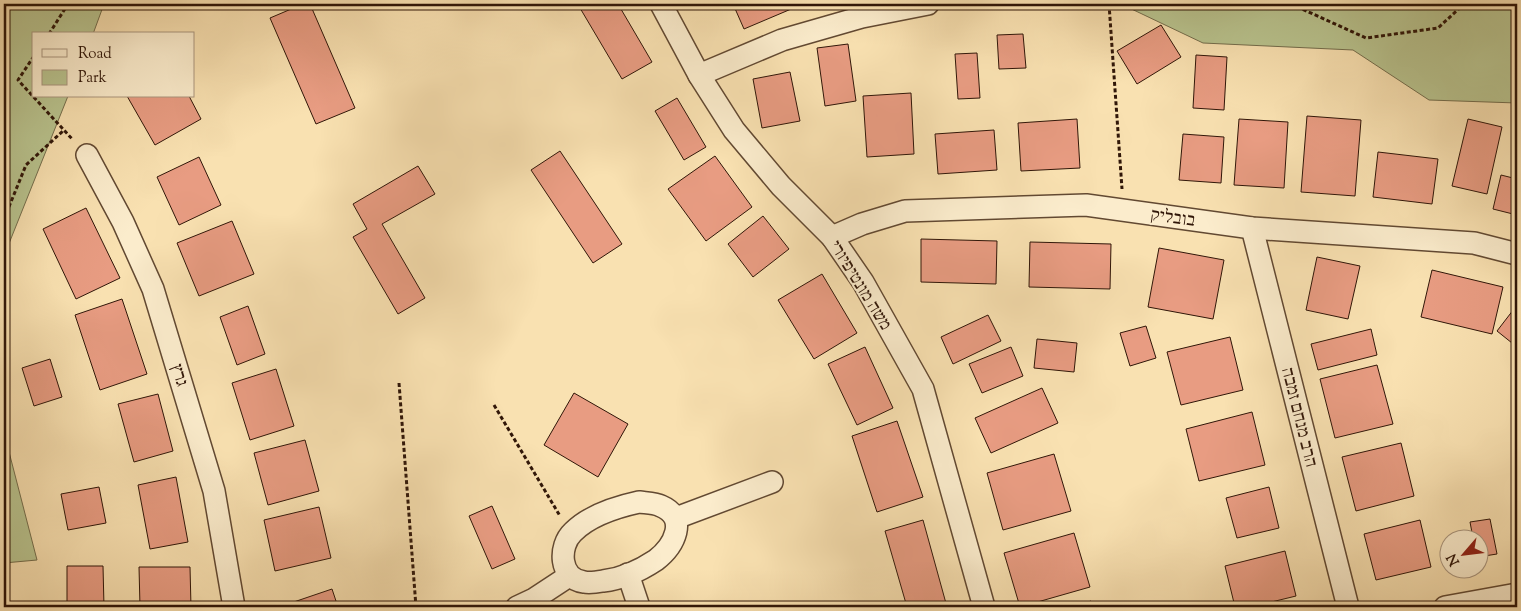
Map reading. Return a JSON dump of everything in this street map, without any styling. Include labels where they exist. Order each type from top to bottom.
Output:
[{"type":"street","name":"משה מונטיפיורי","points":[[661,4],[699,75],[734,130],[781,186],[832,237],[863,282],[923,389],[984,607]]},
{"type":"street","points":[[699,75],[782,40],[862,17],[928,4]]},
{"type":"street","name":"גרץ","points":[[87,155],[123,222],[154,289],[214,491],[234,607]]},
{"type":"street","name":"בובליק","points":[[832,237],[862,224],[905,211],[1086,205],[1252,228],[1474,243],[1517,254]]},
{"type":"street","name":"הרב מנחם זמבה","points":[[1252,228],[1348,607]]},
{"type":"street","points":[[676,518],[772,482]]},
{"type":"street","points":[[639,502],[660,505],[676,518],[678,529],[670,546],[656,560],[628,574],[604,581],[583,582],[569,576],[563,564],[564,549],[572,532],[590,520],[621,506],[639,502]]},
{"type":"street","points":[[628,574],[639,607]]},
{"type":"street","points":[[517,607],[534,599],[569,576]]},
{"type":"street","points":[[1444,607],[1517,594]]},
{"type":"path","points":[[49,32],[68,4]]},
{"type":"path","points":[[1109,4],[1124,210]]},
{"type":"path","points":[[1291,4],[1366,38],[1438,28],[1464,4]]},
{"type":"path","points":[[32,59],[18,80],[32,95]]},
{"type":"path","points":[[35,98],[87,155]]},
{"type":"path","points":[[4,219],[26,165],[64,130]]},
{"type":"path","points":[[399,383],[416,607]]},
{"type":"path","points":[[494,405],[555,510],[572,532]]},
{"type":"green space","points":[[4,4],[104,4],[94,32],[32,32],[32,98],[67,98],[4,256]]},
{"type":"green space","points":[[1121,4],[1517,4],[1517,103],[1429,100],[1353,50],[1203,43]]},
{"type":"green space","points":[[4,426],[8,448],[37,560],[4,563]]},
{"type":"building","points":[[303,4],[310,4],[355,108],[316,124],[270,18]]},
{"type":"building","points":[[587,4],[618,4],[652,62],[622,79],[580,8]]},
{"type":"building","points":[[733,4],[803,4],[744,29]]},
{"type":"building","points":[[1161,25],[1181,57],[1137,84],[1117,51]]},
{"type":"building","points":[[1023,34],[1026,68],[999,69],[997,35]]},
{"type":"building","points":[[848,44],[856,101],[825,106],[817,48]]},
{"type":"building","points":[[977,53],[980,98],[958,99],[955,54]]},
{"type":"building","points":[[1196,55],[1227,57],[1224,110],[1193,108]]},
{"type":"building","points":[[790,72],[800,121],[762,128],[753,79]]},
{"type":"building","points":[[911,93],[914,154],[867,157],[863,96]]},
{"type":"building","points":[[128,98],[190,98],[201,119],[155,145]]},
{"type":"building","points":[[677,98],[706,147],[684,160],[655,111]]},
{"type":"building","points":[[1307,116],[1361,120],[1355,196],[1301,192]]},
{"type":"building","points":[[1077,119],[1080,168],[1021,171],[1018,123]]},
{"type":"building","points":[[1239,119],[1288,122],[1284,188],[1234,185]]},
{"type":"building","points":[[1468,119],[1502,127],[1487,194],[1452,186]]},
{"type":"building","points":[[994,130],[997,170],[938,174],[935,134]]},
{"type":"building","points":[[1183,134],[1224,137],[1221,183],[1179,180]]},
{"type":"building","points":[[560,151],[622,244],[593,263],[531,170]]},
{"type":"building","points":[[1378,152],[1438,159],[1432,204],[1373,197]]},
{"type":"building","points":[[715,156],[752,207],[706,241],[668,189]]},
{"type":"building","points":[[199,157],[221,205],[179,225],[157,177]]},
{"type":"building","points":[[418,166],[435,194],[382,224],[425,298],[398,314],[353,237],[367,229],[353,204]]},
{"type":"building","points":[[1501,175],[1517,179],[1517,215],[1493,209]]},
{"type":"building","points":[[86,208],[120,278],[76,299],[43,229]]},
{"type":"building","points":[[763,216],[789,249],[753,277],[728,244]]},
{"type":"building","points":[[232,221],[254,274],[199,296],[177,243]]},
{"type":"building","points":[[921,239],[997,241],[996,284],[921,282]]},
{"type":"building","points":[[1030,242],[1111,244],[1110,289],[1029,287]]},
{"type":"building","points":[[1159,248],[1224,260],[1213,319],[1148,307]]},
{"type":"building","points":[[1317,257],[1360,266],[1348,319],[1306,310]]},
{"type":"building","points":[[1432,270],[1503,287],[1492,334],[1421,317]]},
{"type":"building","points":[[822,274],[857,333],[814,359],[778,300]]},
{"type":"building","points":[[122,299],[147,374],[100,390],[75,315]]},
{"type":"building","points":[[1517,305],[1517,347],[1497,331]]},
{"type":"building","points":[[248,306],[265,354],[237,365],[220,317]]},
{"type":"building","points":[[988,315],[1001,341],[953,364],[941,337]]},
{"type":"building","points":[[1146,326],[1156,358],[1130,366],[1120,333]]},
{"type":"building","points":[[1371,329],[1377,355],[1318,370],[1311,344]]},
{"type":"building","points":[[1230,337],[1243,390],[1181,405],[1167,352]]},
{"type":"building","points":[[1037,339],[1077,343],[1074,372],[1034,368]]},
{"type":"building","points":[[865,347],[893,408],[857,425],[828,364]]},
{"type":"building","points":[[1011,347],[1023,376],[982,393],[969,364]]},
{"type":"building","points":[[50,359],[62,397],[34,406],[22,368]]},
{"type":"building","points":[[1377,365],[1393,424],[1335,438],[1320,379]]},
{"type":"building","points":[[276,369],[294,426],[250,440],[232,383]]},
{"type":"building","points":[[1042,388],[1058,423],[991,453],[975,418]]},
{"type":"building","points":[[574,393],[628,424],[598,477],[544,445]]},
{"type":"building","points":[[158,394],[173,451],[134,462],[118,404]]},
{"type":"building","points":[[1252,412],[1265,465],[1199,481],[1186,429]]},
{"type":"building","points":[[897,421],[923,497],[877,512],[852,436]]},
{"type":"building","points":[[305,440],[319,491],[268,505],[254,453]]},
{"type":"building","points":[[1401,443],[1414,496],[1356,511],[1342,457]]},
{"type":"building","points":[[1054,454],[1071,511],[1003,530],[987,473]]},
{"type":"building","points":[[176,477],[188,542],[150,549],[138,485]]},
{"type":"building","points":[[99,487],[106,523],[68,530],[61,494]]},
{"type":"building","points":[[1269,487],[1279,528],[1237,538],[1226,498]]},
{"type":"building","points":[[492,506],[515,559],[492,569],[469,516]]},
{"type":"building","points":[[319,507],[331,558],[275,571],[264,520]]},
{"type":"building","points":[[1490,519],[1497,554],[1488,555],[1488,528],[1471,528],[1470,522]]},
{"type":"building","points":[[923,520],[947,607],[907,607],[885,531]]},
{"type":"building","points":[[1420,520],[1431,567],[1376,580],[1364,534]]},
{"type":"building","points":[[1074,533],[1090,587],[1020,607],[1004,553]]},
{"type":"building","points":[[1285,551],[1296,596],[1251,607],[1235,607],[1225,566]]},
{"type":"building","points":[[67,566],[103,566],[104,607],[67,607]]},
{"type":"building","points":[[139,567],[190,567],[191,607],[140,607]]},
{"type":"building","points":[[332,589],[338,607],[279,607]]},
{"type":"building","points":[[1091,601],[1093,607],[1071,607]]}]
